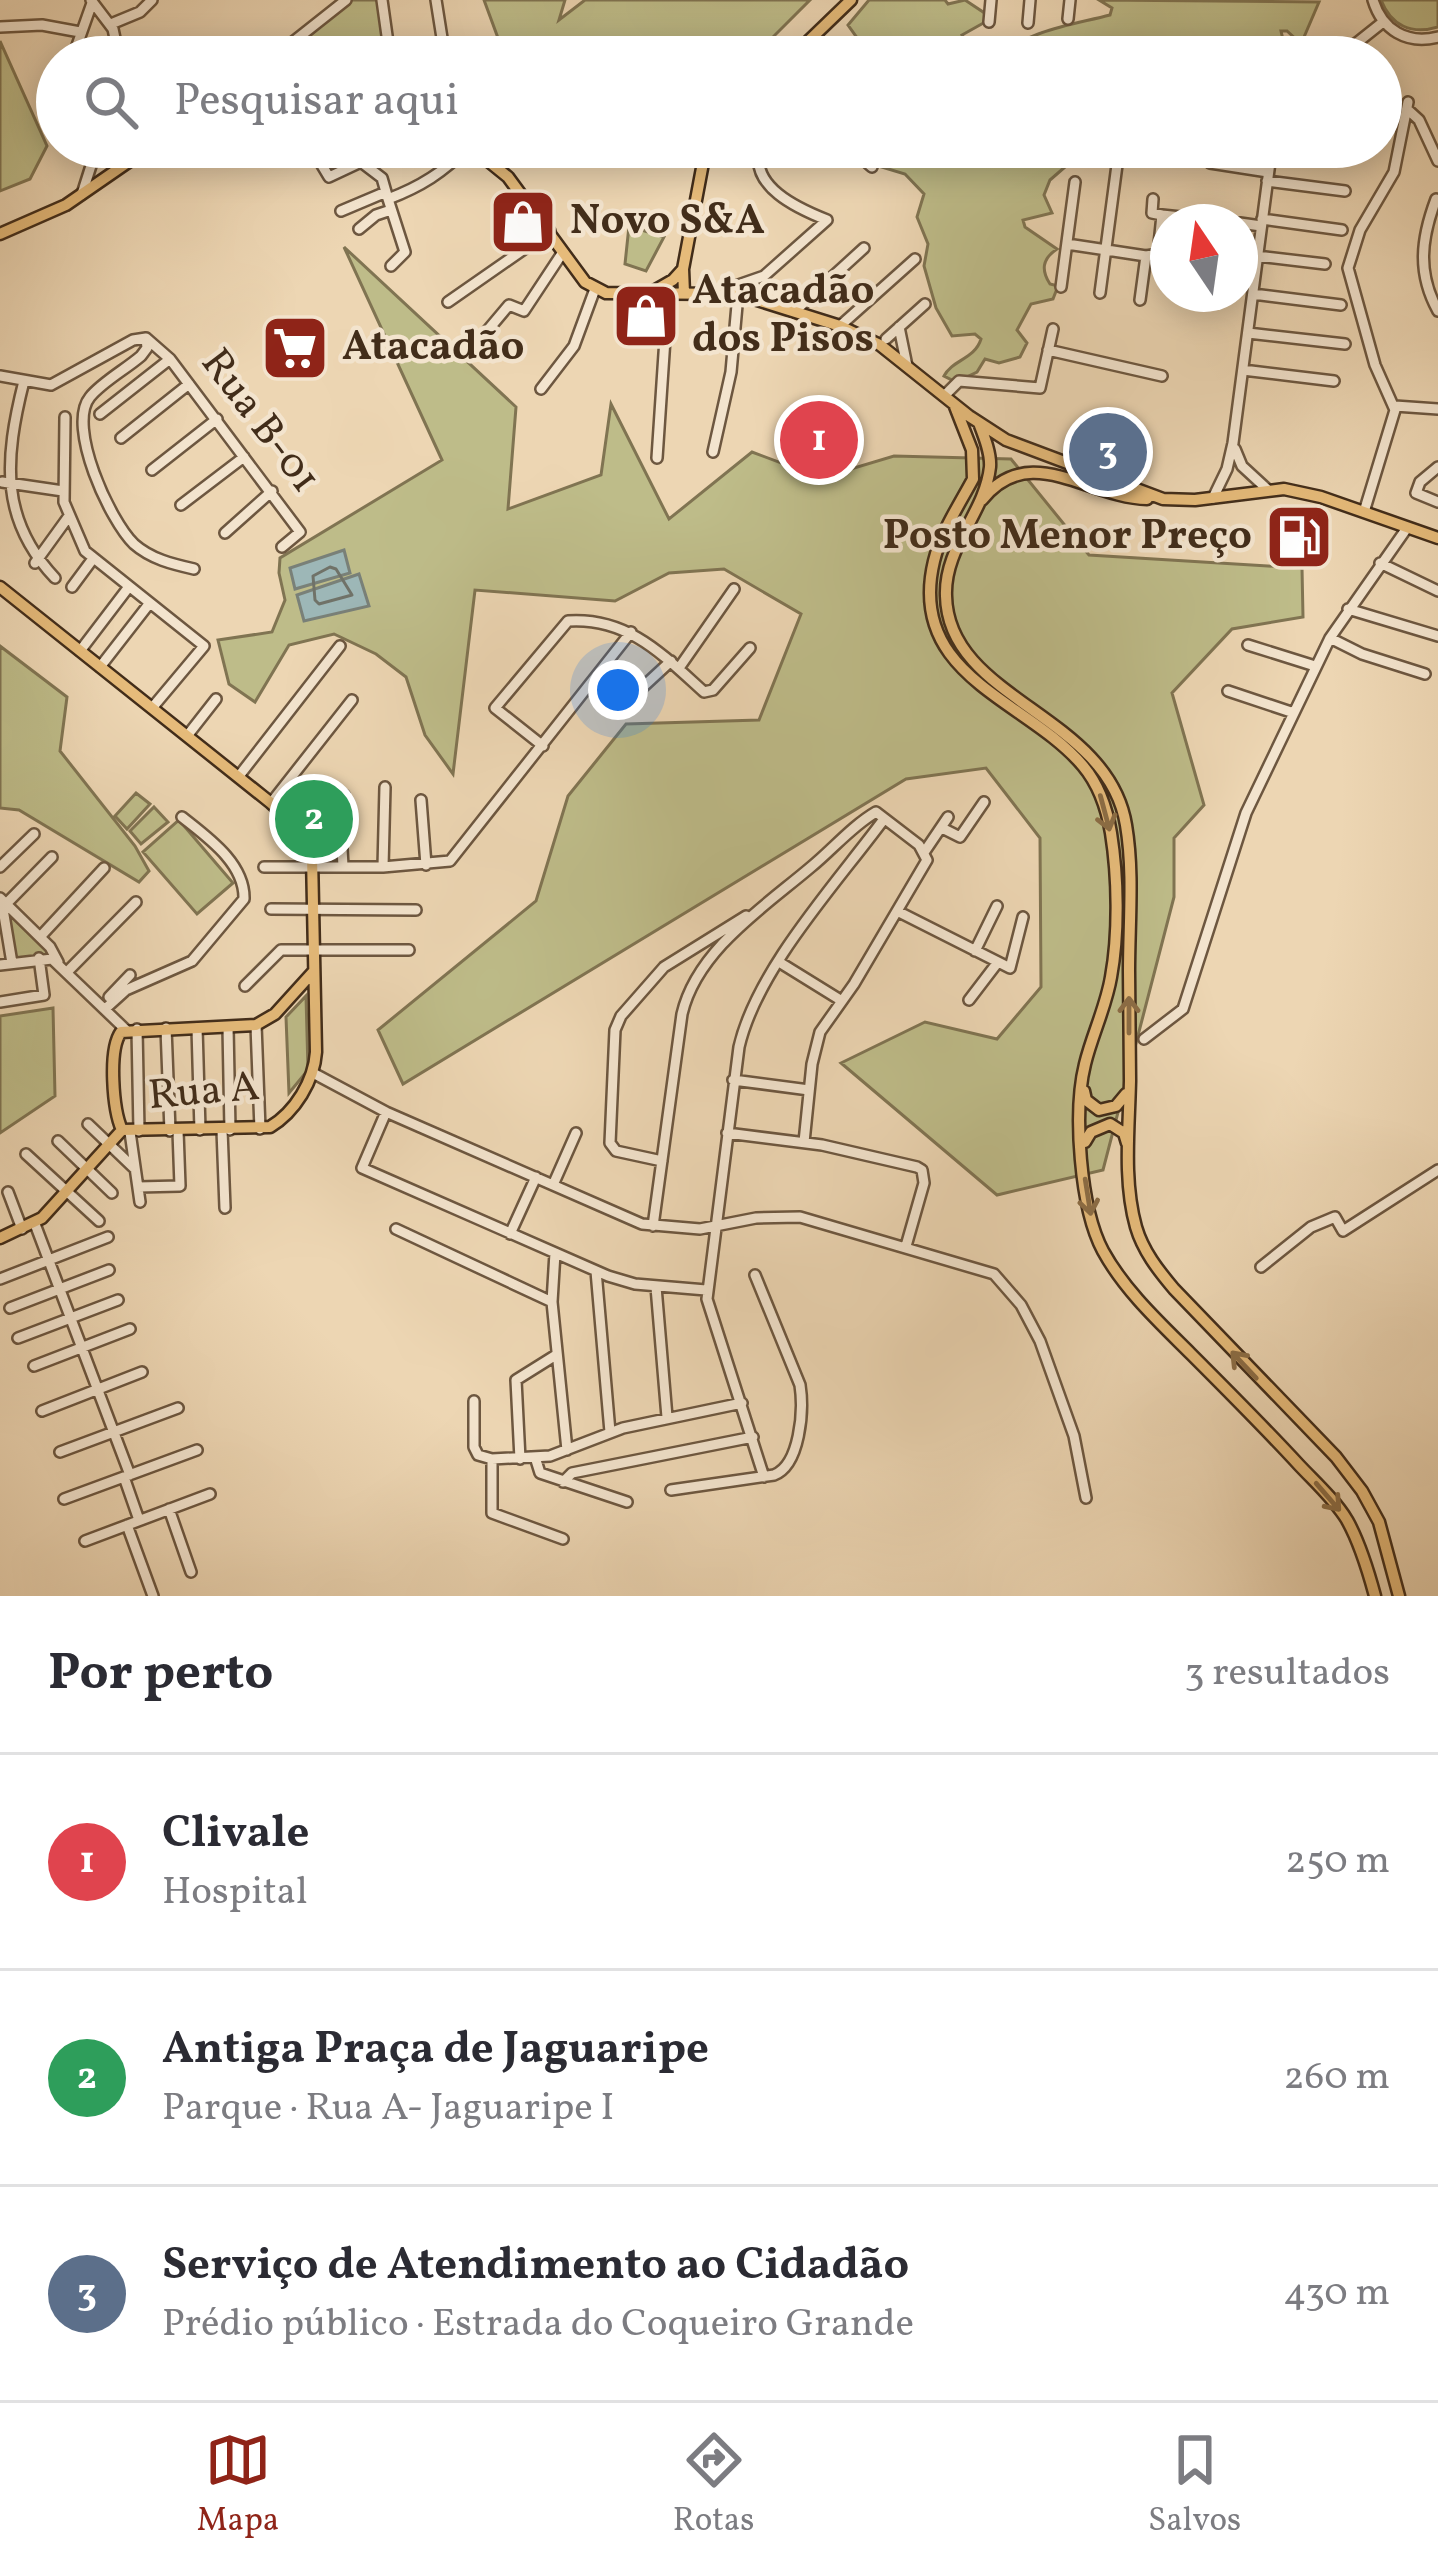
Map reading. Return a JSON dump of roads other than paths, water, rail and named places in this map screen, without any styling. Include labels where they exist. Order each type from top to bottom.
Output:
[{"type":"main road","points":[[814,36],[851,0]]},
{"type":"main road","points":[[0,234],[82,194],[121,168]]},
{"type":"main road","points":[[497,168],[585,282],[596,289],[616,296],[738,294],[840,326],[873,341],[979,423],[1028,450],[1163,499]]},
{"type":"main road","points":[[688,293],[687,250],[699,168]]},
{"type":"main road","points":[[686,271],[698,284],[716,292]]},
{"type":"main road","points":[[642,296],[686,271]]},
{"type":"main road","points":[[949,400],[975,467],[934,559],[931,580],[938,628],[960,667],[978,687],[1039,726],[1084,766],[1097,786],[1110,831],[1115,936],[1111,978],[1083,1076],[1082,1153],[1090,1215],[1101,1247],[1119,1277],[1346,1517],[1375,1596]]},
{"type":"main road","points":[[979,423],[990,469],[953,550],[946,581],[952,631],[982,671],[1082,745],[1113,785],[1126,822],[1131,899],[1130,1201],[1137,1232],[1153,1264],[1362,1490],[1379,1522],[1399,1596]]},
{"type":"main road","points":[[973,512],[1003,478],[1037,472],[1129,499],[1213,498],[1267,489],[1304,492],[1438,538]]},
{"type":"main road","points":[[0,587],[271,803],[305,838],[313,867],[314,971]]},
{"type":"main road","name":"Rua A","points":[[131,1029],[256,1025],[274,1014],[314,971]]},
{"type":"main road","name":"Rua A","points":[[130,1132],[260,1129],[284,1116],[314,1072],[314,971]]},
{"type":"main road","points":[[0,1238],[29,1227],[130,1132],[116,1112],[114,1046],[117,1036],[131,1029]]},
{"type":"main road","points":[[1083,1076],[1087,1100],[1100,1110],[1116,1106],[1130,1084]]},
{"type":"main road","points":[[1082,1153],[1090,1132],[1110,1124],[1124,1133],[1129,1152]]},
{"type":"street","points":[[111,25],[140,12],[152,0]]},
{"type":"street","points":[[300,36],[346,0]]},
{"type":"street","points":[[382,0],[387,36]]},
{"type":"street","points":[[436,0],[442,36]]},
{"type":"street","points":[[989,22],[992,0]]},
{"type":"street","points":[[1028,23],[1030,0]]},
{"type":"street","points":[[1068,19],[1070,0]]},
{"type":"street","points":[[1372,0],[1383,22],[1402,36]]},
{"type":"street","points":[[92,1],[116,36]]},
{"type":"street","points":[[79,36],[92,1]]},
{"type":"street","points":[[1365,36],[1383,22]]},
{"type":"street","points":[[0,27],[42,25],[80,32]]},
{"type":"street","points":[[1402,36],[1438,37]]},
{"type":"street","points":[[1402,134],[1408,105],[1438,161]]},
{"type":"street","points":[[82,194],[90,168]]},
{"type":"street","points":[[368,168],[379,175],[405,252],[391,266]]},
{"type":"street","points":[[341,211],[388,200],[446,168]]},
{"type":"street","points":[[716,292],[764,276],[827,220],[790,206],[761,168]]},
{"type":"street","points":[[1100,293],[1118,168]]},
{"type":"street","points":[[1232,168],[1345,191]]},
{"type":"street","points":[[1258,249],[1269,168]]},
{"type":"street","points":[[1364,512],[1395,406],[1375,364],[1348,268],[1360,230],[1395,168]]},
{"type":"street","points":[[1061,287],[1076,182]]},
{"type":"street","points":[[1437,197],[1422,263],[1423,279],[1438,311]]},
{"type":"street","points":[[1153,199],[1153,204]]},
{"type":"street","points":[[359,229],[388,200]]},
{"type":"street","points":[[1258,222],[1342,230]]},
{"type":"street","points":[[448,302],[550,231]]},
{"type":"street","points":[[1066,244],[1150,255]]},
{"type":"street","points":[[795,311],[864,248]]},
{"type":"street","points":[[477,343],[509,305],[524,311],[563,252]]},
{"type":"street","points":[[1140,300],[1146,256]]},
{"type":"street","points":[[1258,256],[1325,265]]},
{"type":"street","points":[[840,326],[915,259]]},
{"type":"street","points":[[764,276],[766,302]]},
{"type":"street","points":[[541,389],[574,346],[596,289]]},
{"type":"street","points":[[657,458],[668,294]]},
{"type":"street","points":[[713,452],[731,371],[738,294]]},
{"type":"street","points":[[1258,295],[1341,305]]},
{"type":"street","points":[[886,339],[926,304]]},
{"type":"street","points":[[1213,498],[1233,443],[1251,312]]},
{"type":"street","points":[[899,327],[907,366]]},
{"type":"street","points":[[949,400],[959,381],[1040,388],[1053,329]]},
{"type":"street","points":[[1248,333],[1345,344]]},
{"type":"street","points":[[0,376],[51,385],[133,340],[146,338],[147,348],[141,356],[90,396],[84,412],[88,449],[95,477],[120,529],[155,558],[194,568]]},
{"type":"street","name":"Rua B-01","points":[[146,338],[170,359],[300,532],[282,547]]},
{"type":"street","points":[[1048,350],[1162,376]]},
{"type":"street","points":[[100,414],[170,359]]},
{"type":"street","points":[[1243,370],[1334,381]]},
{"type":"street","points":[[24,381],[2,482],[10,527],[35,563],[55,578]]},
{"type":"street","points":[[121,438],[189,384]]},
{"type":"street","points":[[1395,406],[1438,409]]},
{"type":"street","points":[[65,417],[63,491],[69,516],[92,560],[204,646],[152,708]]},
{"type":"street","points":[[152,470],[217,419]]},
{"type":"street","points":[[1233,443],[1243,466],[1267,489]]},
{"type":"street","points":[[181,506],[244,457]]},
{"type":"street","points":[[1227,469],[1243,466]]},
{"type":"street","points":[[1438,467],[1416,490],[1421,497],[1438,502]]},
{"type":"street","points":[[2,482],[63,491]]},
{"type":"street","points":[[225,533],[272,490]]},
{"type":"street","points":[[35,563],[69,516]]},
{"type":"street","points":[[1144,1039],[1184,1009],[1234,841],[1330,638],[1407,527]]},
{"type":"street","points":[[73,587],[92,560]]},
{"type":"street","points":[[1380,563],[1438,591]]},
{"type":"street","points":[[80,651],[128,588]]},
{"type":"street","points":[[590,687],[618,710],[675,665],[734,589]]},
{"type":"street","points":[[100,668],[149,604]]},
{"type":"street","points":[[1348,610],[1438,636]]},
{"type":"street","points":[[543,746],[497,714],[498,704],[568,621],[631,632],[708,693],[749,648]]},
{"type":"street","points":[[263,867],[383,867],[450,861],[631,632]]},
{"type":"street","points":[[1330,638],[1362,654],[1425,674]]},
{"type":"street","points":[[1248,645],[1315,666]]},
{"type":"street","points":[[238,776],[340,646]]},
{"type":"street","points":[[1228,691],[1294,713]]},
{"type":"street","points":[[187,736],[216,699]]},
{"type":"street","points":[[271,803],[352,700]]},
{"type":"street","points":[[383,867],[385,787]]},
{"type":"street","points":[[343,866],[340,814],[344,794]]},
{"type":"street","points":[[421,800],[426,865]]},
{"type":"street","points":[[925,851],[945,822],[959,837],[984,802]]},
{"type":"street","points":[[653,1226],[684,1004],[713,958],[760,907],[872,813],[925,851],[927,860],[816,1044],[804,1142]]},
{"type":"street","points":[[103,1007],[126,991],[192,961],[244,899],[242,879],[209,838],[182,817]]},
{"type":"street","points":[[764,1477],[706,1290],[733,1080],[746,1021],[778,962],[884,819]]},
{"type":"street","points":[[0,867],[34,834]]},
{"type":"street","points":[[3,901],[52,857]]},
{"type":"street","points":[[40,937],[104,868]]},
{"type":"street","points":[[3,901],[58,962],[131,1029],[130,1132],[140,1202]]},
{"type":"street","points":[[3,901],[6,964],[40,958],[58,962]]},
{"type":"street","points":[[68,971],[136,902]]},
{"type":"street","points":[[975,951],[997,906]]},
{"type":"street","points":[[662,1161],[616,1151],[610,1143],[617,1025],[632,1000],[664,967],[760,907]]},
{"type":"street","points":[[271,909],[416,910]]},
{"type":"street","points":[[898,912],[1010,968],[1023,917]]},
{"type":"street","points":[[245,986],[277,952],[409,950]]},
{"type":"street","points":[[0,1002],[44,994],[40,958]]},
{"type":"street","points":[[778,962],[842,1001]]},
{"type":"street","points":[[969,1000],[998,962]]},
{"type":"street","points":[[103,1007],[130,975]]},
{"type":"street","points":[[256,1025],[260,1129]]},
{"type":"street","points":[[225,1208],[228,1027]]},
{"type":"street","points":[[138,1187],[180,1186],[166,1028]]},
{"type":"street","points":[[197,1028],[200,1131]]},
{"type":"street","points":[[314,1072],[386,1112],[653,1226],[700,1229],[774,1216],[800,1217],[983,1268],[1013,1293],[1040,1341],[1066,1408],[1086,1498]]},
{"type":"street","points":[[733,1080],[809,1090]]},
{"type":"street","points":[[386,1112],[362,1168],[621,1281],[706,1290]]},
{"type":"street","points":[[88,1124],[136,1169]]},
{"type":"street","points":[[553,1185],[576,1132]]},
{"type":"street","points":[[727,1132],[804,1142],[922,1171],[924,1183],[906,1246]]},
{"type":"street","points":[[58,1141],[112,1193]]},
{"type":"street","points":[[26,1154],[99,1221]]},
{"type":"street","points":[[1261,1268],[1323,1222],[1335,1217],[1343,1231],[1438,1170]]},
{"type":"street","points":[[510,1234],[536,1177]]},
{"type":"street","points":[[8,1192],[49,1261],[114,1431],[153,1596]]},
{"type":"street","points":[[396,1228],[552,1302]]},
{"type":"street","points":[[0,1279],[108,1237]]},
{"type":"street","points":[[555,1253],[552,1302],[567,1450]]},
{"type":"street","points":[[10,1308],[109,1270]]},
{"type":"street","points":[[596,1271],[610,1432]]},
{"type":"street","points":[[671,1490],[764,1477],[781,1473],[789,1465],[801,1393],[755,1274]]},
{"type":"street","points":[[656,1287],[667,1417]]},
{"type":"street","points":[[18,1338],[118,1300]]},
{"type":"street","points":[[34,1366],[130,1329]]},
{"type":"street","points":[[520,1459],[516,1379],[556,1355]]},
{"type":"street","points":[[42,1411],[142,1372]]},
{"type":"street","points":[[474,1401],[474,1448],[478,1455],[492,1460],[550,1456],[610,1432],[742,1403]]},
{"type":"street","points":[[60,1452],[178,1408]]},
{"type":"street","points":[[563,1482],[572,1473],[753,1437]]},
{"type":"street","points":[[64,1499],[196,1450]]},
{"type":"street","points":[[550,1456],[550,1477]]},
{"type":"street","points":[[535,1457],[537,1470],[550,1477],[627,1502]]},
{"type":"street","points":[[492,1460],[489,1501],[495,1516],[563,1539]]},
{"type":"street","points":[[85,1540],[210,1494]]},
{"type":"street","points":[[169,1509],[191,1572]]},
{"type":"water","points":[[344,550],[350,573],[295,589],[290,568]]},
{"type":"water","points":[[359,574],[369,606],[304,621],[297,595]]},
{"type":"place","name":"Novo S&A","points":[[523,222]]},
{"type":"place","name":"Atacadão dos Pisos","points":[[646,316]]},
{"type":"place","name":"Atacadão","points":[[295,348]]},
{"type":"place","name":"Clivale","points":[[819,440]]},
{"type":"place","name":"Serviço de Atendimento ao Cidadão","points":[[1108,452]]},
{"type":"place","name":"Posto Menor Preço","points":[[1299,537]]},
{"type":"place","name":"Antiga Praça de Jaguaripe","points":[[314,819]]}]
